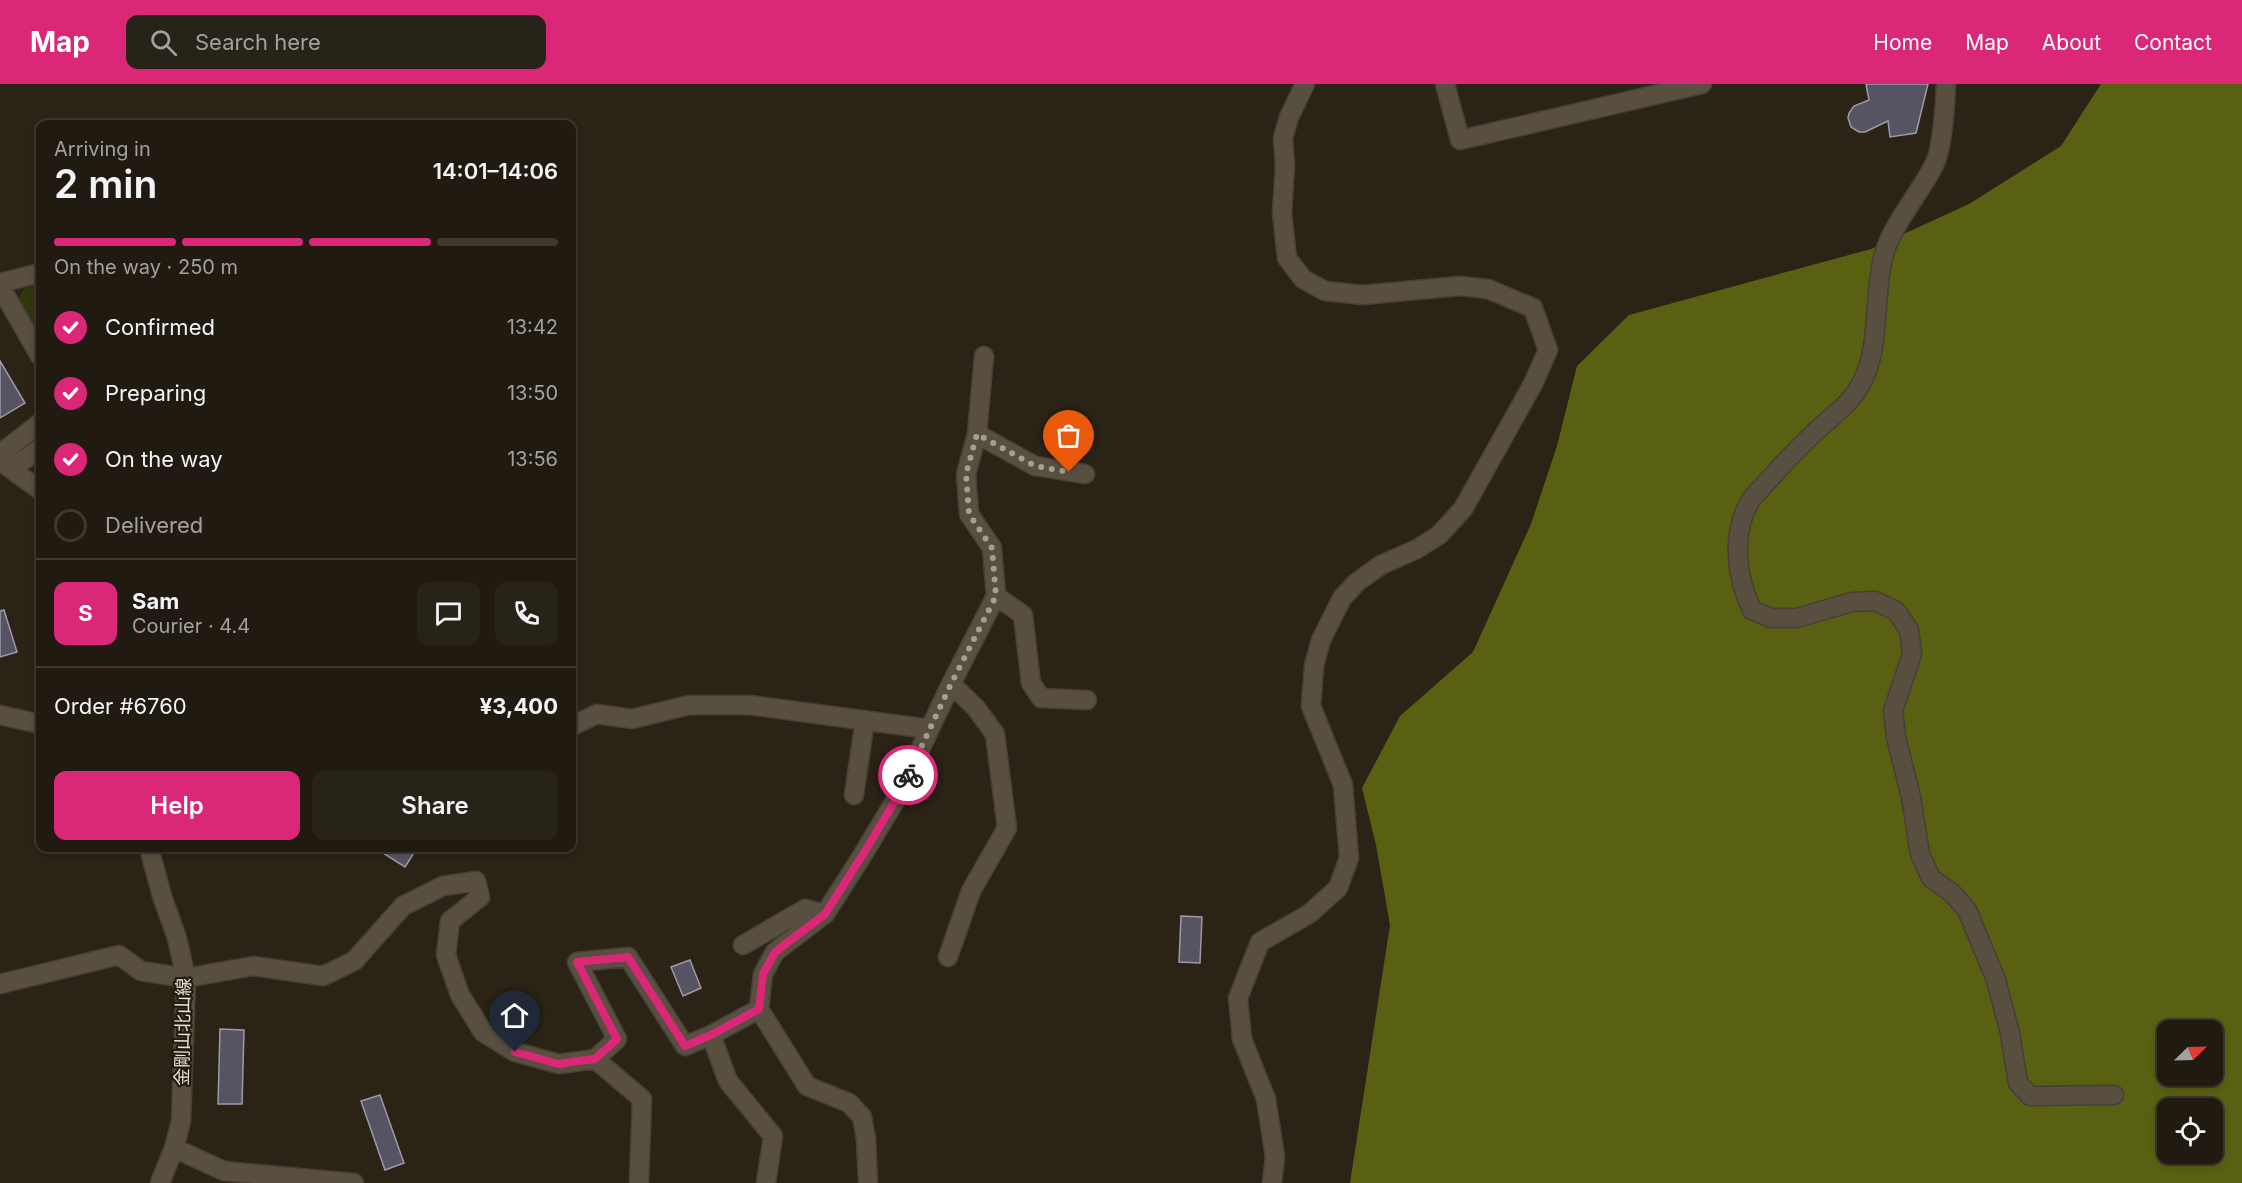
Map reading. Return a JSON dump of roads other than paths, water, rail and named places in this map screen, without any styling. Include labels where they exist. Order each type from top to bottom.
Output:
[{"type":"street","points":[[1272,1183],[1275,1157],[1266,1099],[1242,1040],[1238,998],[1260,942],[1309,914],[1338,888],[1349,858],[1343,785],[1311,706],[1314,666],[1321,640],[1342,598],[1357,582],[1381,565],[1417,549],[1439,535],[1463,509],[1533,384],[1548,350],[1533,308],[1488,289],[1459,286],[1363,295],[1325,291],[1303,279],[1287,258],[1282,213],[1285,166],[1283,138],[1289,117],[1305,84]]},
{"type":"street","points":[[1445,84],[1460,140],[1702,84]]},
{"type":"street","points":[[1946,84],[1944,117],[1936,163],[1909,204],[1886,247],[1879,280],[1872,351],[1863,381],[1844,408],[1817,430],[1751,500],[1739,530],[1738,567],[1743,590],[1752,610],[1771,618],[1797,618],[1852,602],[1875,601],[1896,611],[1909,630],[1912,654],[1893,711],[1896,737],[1911,796],[1920,854],[1931,878],[1952,893],[1967,910],[1996,980],[2010,1033],[2018,1083],[2030,1096],[2114,1095]]},
{"type":"street","points":[[36,274],[0,284],[36,349]]},
{"type":"street","points":[[868,1183],[866,1139],[862,1117],[849,1103],[807,1086],[759,1009],[763,974],[775,952],[825,914],[862,856],[898,796],[996,596],[992,548],[969,514],[966,474],[977,434],[984,356]]},
{"type":"street","points":[[0,458],[36,426]]},
{"type":"street","points":[[977,434],[1035,466],[1086,474]]},
{"type":"street","points":[[0,458],[24,460],[36,451]]},
{"type":"street","points":[[0,458],[36,487]]},
{"type":"street","points":[[996,596],[1023,615],[1031,683],[1041,698],[1087,700]]},
{"type":"street","points":[[948,957],[971,891],[1007,828],[995,734],[976,708],[951,684]]},
{"type":"street","points":[[576,724],[597,714],[632,719],[689,705],[750,705],[929,729]]},
{"type":"street","points":[[0,715],[36,723]]},
{"type":"street","points":[[854,795],[865,720]]},
{"type":"street","name":"金剛山北山線","points":[[151,852],[162,896],[177,938],[186,978],[181,1121],[174,1148],[160,1183]]},
{"type":"street","points":[[0,984],[119,955],[141,971],[186,978],[253,966],[322,976],[354,961],[403,906],[443,886],[476,880],[480,897],[450,921],[446,955],[460,995],[483,1032],[515,1052],[559,1064],[595,1059],[617,1039],[577,962],[628,957],[685,1046],[759,1009]]},
{"type":"street","points":[[743,945],[805,909],[825,914]]},
{"type":"street","points":[[711,1035],[728,1081],[773,1136],[766,1183]]},
{"type":"street","points":[[595,1059],[642,1099],[639,1183]]},
{"type":"street","points":[[174,1148],[224,1171],[354,1183]]}]
